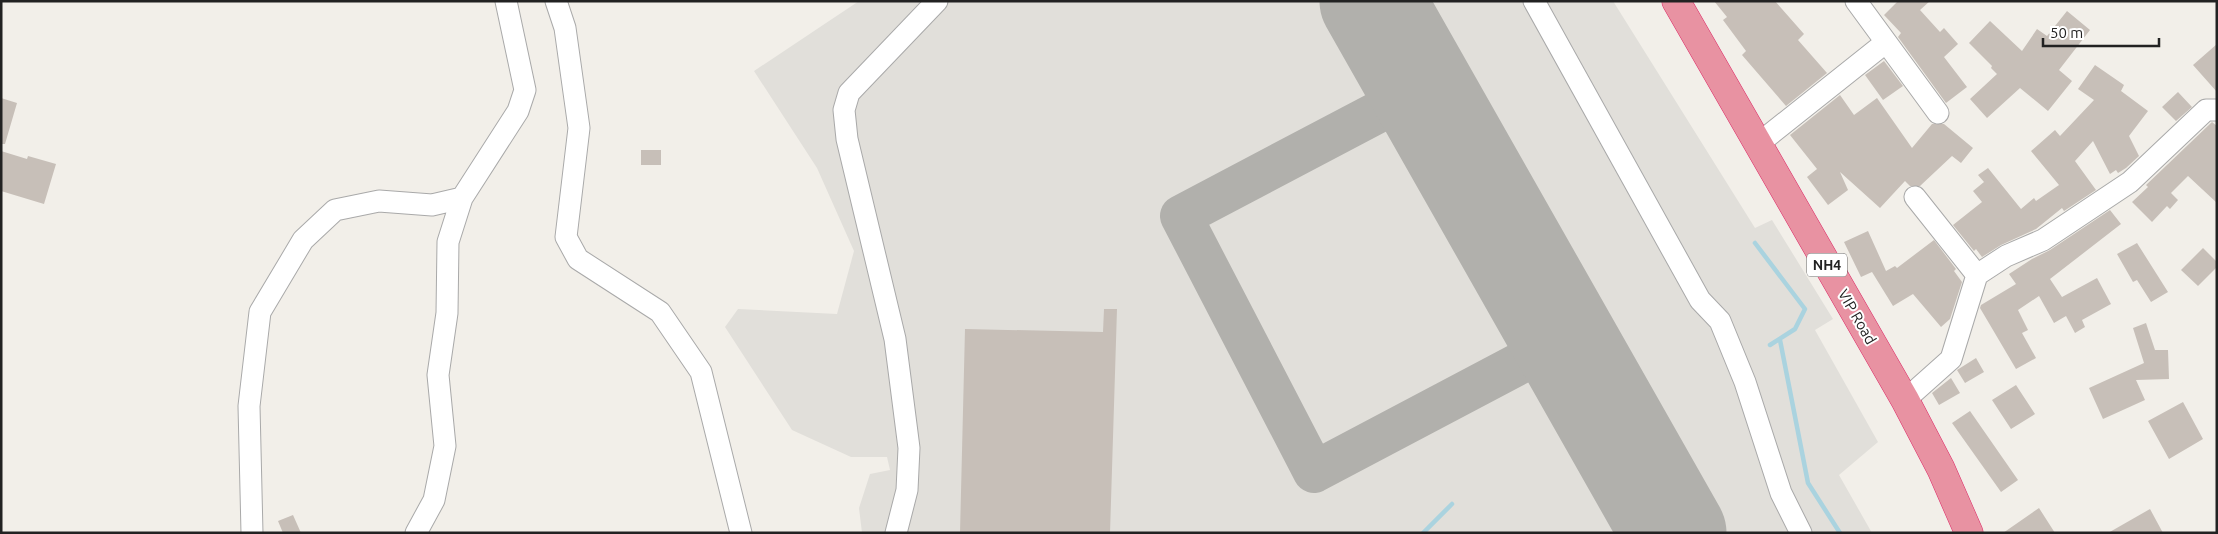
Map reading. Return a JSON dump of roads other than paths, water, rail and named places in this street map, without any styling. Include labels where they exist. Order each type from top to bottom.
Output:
[{"type":"highway","name":"VIP Road","points":[[1676,1],[1905,400],[1941,469],[1969,533]]},
{"type":"street","points":[[416,533],[434,500],[445,446],[438,375],[447,313],[448,242],[462,198],[518,111],[525,90],[506,1]]},
{"type":"street","points":[[556,1],[565,28],[579,128],[566,237],[578,259],[660,312],[701,372],[741,533]]},
{"type":"street","points":[[896,533],[907,490],[909,448],[895,339],[847,138],[844,110],[849,93],[938,1]]},
{"type":"street","points":[[1534,1],[1700,300],[1720,321],[1745,382],[1781,493],[1801,533]]},
{"type":"street","points":[[1856,1],[1938,113]]},
{"type":"street","points":[[1758,144],[1885,43]]},
{"type":"street","points":[[1905,400],[1951,359],[1977,275],[2006,256],[2043,240],[2130,182],[2206,110],[2217,110]]},
{"type":"street","points":[[1915,197],[1977,275]]},
{"type":"street","points":[[252,533],[249,406],[260,312],[303,240],[335,210],[379,201],[432,205],[462,198]]},
{"type":"waterway","points":[[1755,243],[1805,309],[1795,329],[1770,345]]},
{"type":"waterway","points":[[1780,340],[1808,483],[1840,533]]},
{"type":"waterway","points":[[1423,533],[1452,504]]}]
